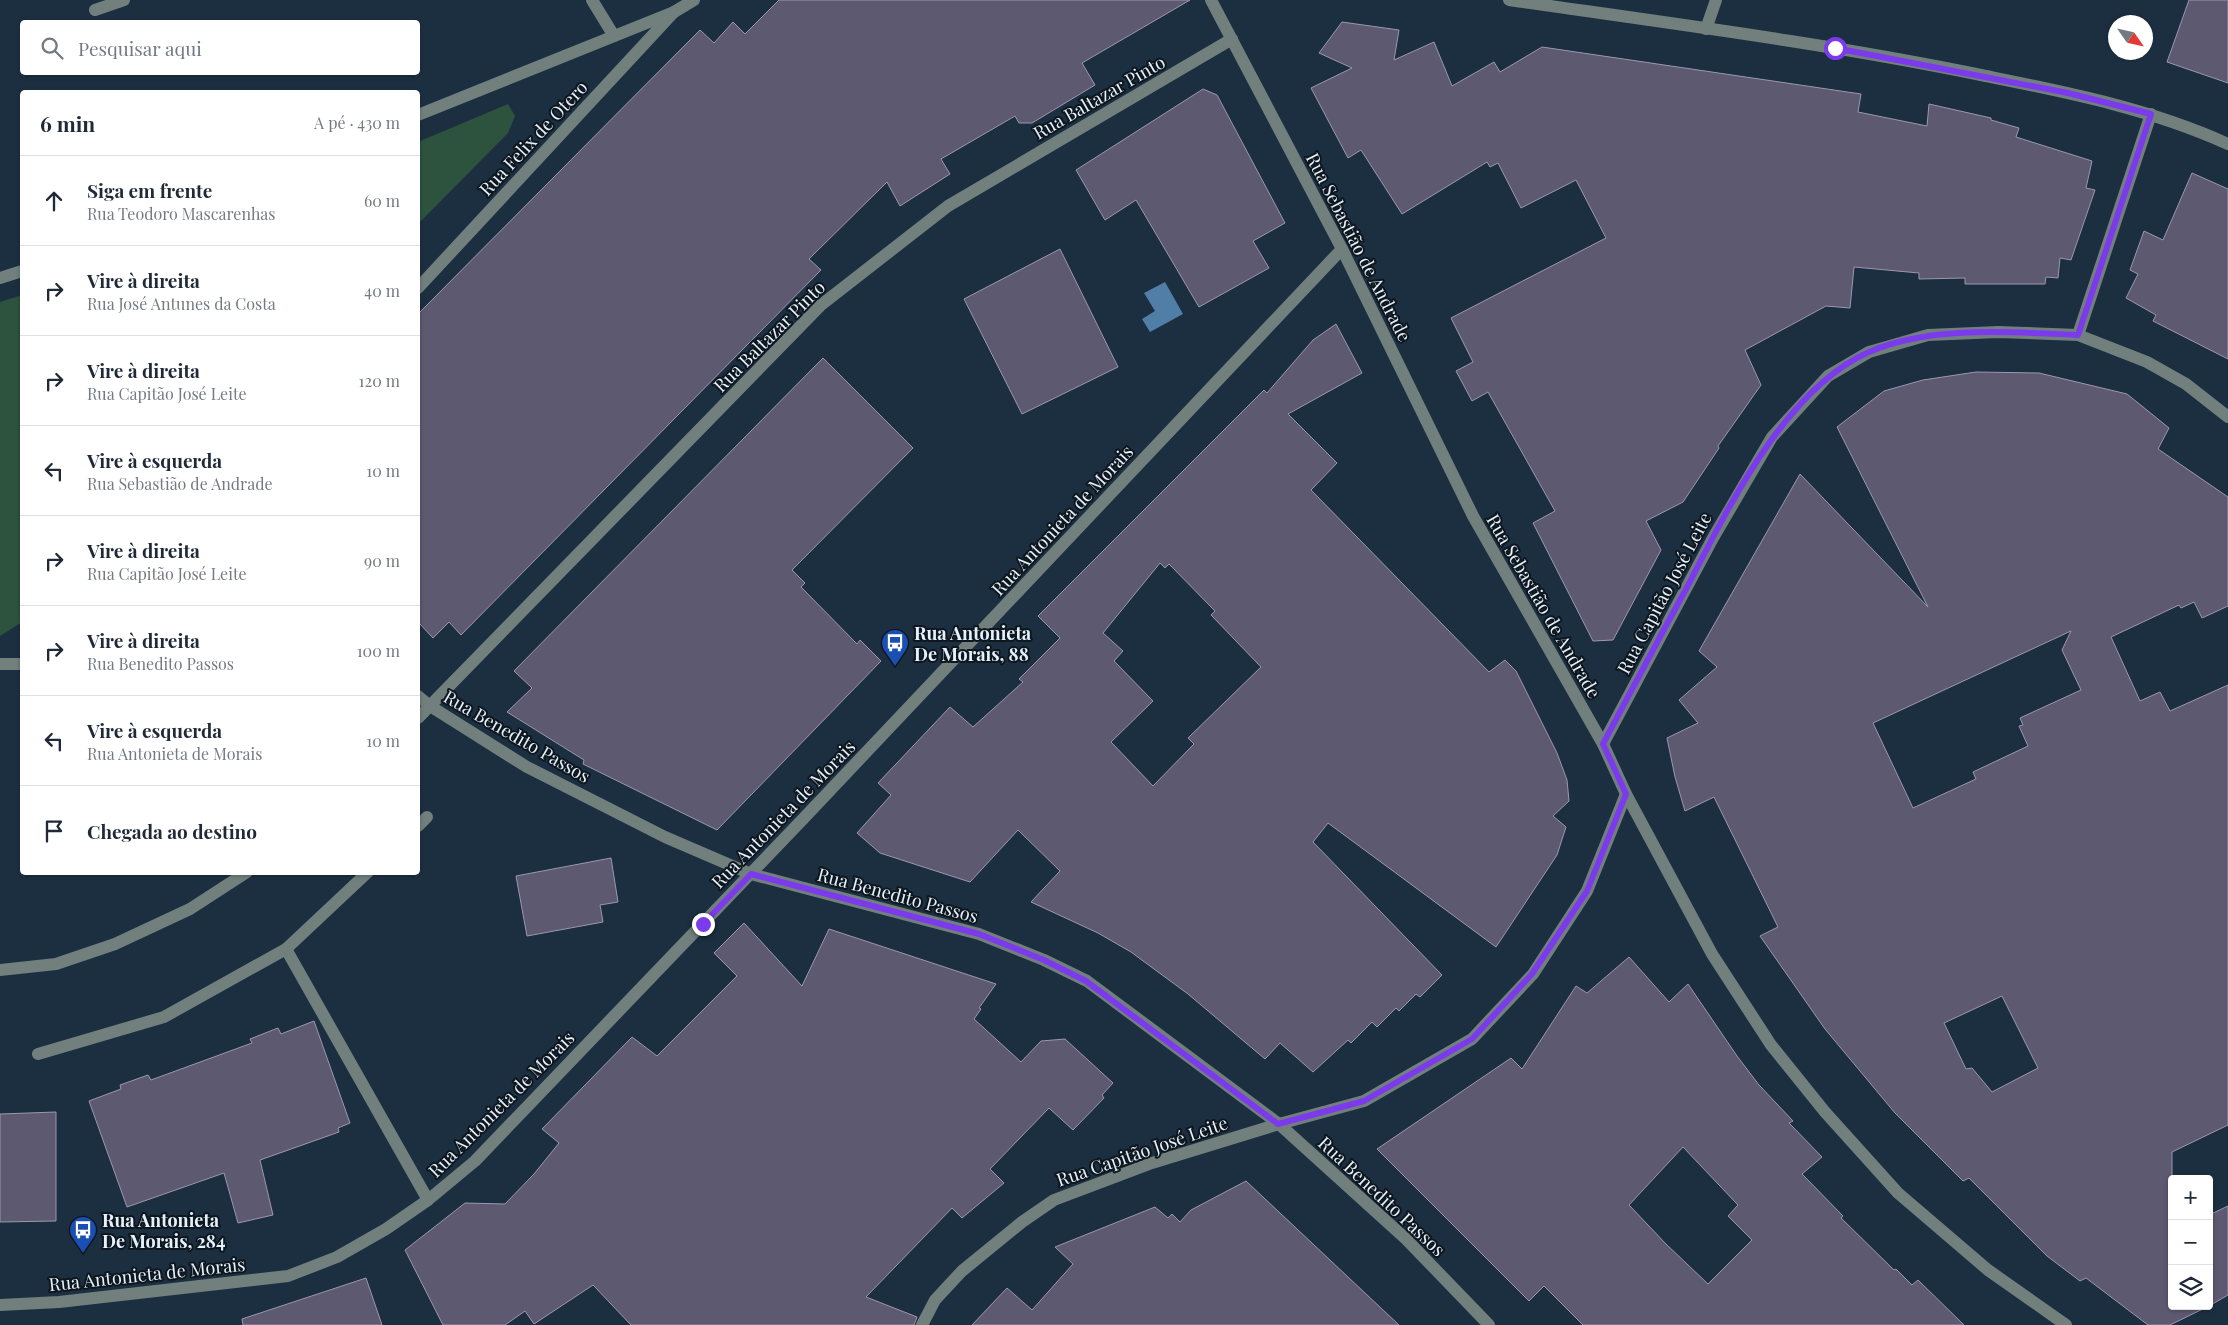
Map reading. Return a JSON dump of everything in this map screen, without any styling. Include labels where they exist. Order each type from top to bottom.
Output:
[{"type":"street","points":[[95,10],[124,0]]},
{"type":"street","points":[[592,0],[614,36]]},
{"type":"street","points":[[420,114],[674,12],[694,0]]},
{"type":"street","name":"Rua Sebastião de Andrade","points":[[1211,0],[1342,249],[1473,516],[1603,744],[1626,794],[1712,954],[1771,1045],[1825,1112],[1898,1193],[1988,1270],[2066,1325]]},
{"type":"street","points":[[1509,0],[1826,46],[1936,66],[2068,93],[2151,114],[2186,125],[2228,144]]},
{"type":"street","points":[[1706,29],[1716,0]]},
{"type":"street","name":"Rua Felix de Otero","points":[[420,286],[674,12]]},
{"type":"street","name":"Rua Baltazar Pinto","points":[[420,716],[821,305],[948,206],[1232,39]]},
{"type":"street","points":[[2078,335],[2151,114]]},
{"type":"street","name":"Rua Antonieta de Morais","points":[[0,1304],[58,1302],[288,1276],[337,1257],[386,1229],[428,1200],[475,1161],[751,874],[1342,249]]},
{"type":"street","points":[[0,278],[20,272]]},
{"type":"street","name":"Rua Capitão José Leite","points":[[1603,744],[1713,538],[1772,437],[1828,376],[1869,352],[1928,335],[1998,332],[2078,335],[2147,362],[2186,384],[2228,417]]},
{"type":"street","points":[[0,664],[20,664]]},
{"type":"street","name":"Rua Benedito Passos","points":[[420,698],[430,706],[527,767],[665,837],[751,874],[979,934],[1044,960],[1086,981],[1278,1124],[1406,1239],[1489,1325]]},
{"type":"street","name":"Rua Capitão José Leite","points":[[922,1325],[935,1300],[962,1271],[1022,1222],[1054,1200],[1152,1163],[1278,1124],[1364,1101],[1472,1039],[1532,974],[1587,891],[1626,794]]},
{"type":"street","points":[[0,970],[56,964],[115,944],[190,909],[241,875]]},
{"type":"street","points":[[38,1054],[164,1017],[286,949],[365,875]]},
{"type":"street","points":[[286,949],[428,1200]]},
{"type":"green space","points":[[508,104],[515,116],[508,133],[420,222],[420,141]]},
{"type":"green space","points":[[20,296],[20,623],[0,636],[0,302]]},
{"type":"water","points":[[1165,282],[1183,314],[1150,332],[1142,319],[1155,311],[1144,293]]},
{"type":"building","points":[[779,0],[1190,0],[1082,63],[1095,85],[1032,123],[1019,123],[1015,116],[941,159],[950,174],[900,206],[887,182],[809,259],[821,270],[461,635],[449,622],[433,638],[420,624],[420,312],[700,30],[714,43],[733,22],[745,34]]},
{"type":"building","points":[[2189,0],[2228,0],[2228,83],[2167,62]]},
{"type":"building","points":[[1342,22],[1399,30],[1394,60],[1434,42],[1452,86],[1494,62],[1500,72],[1542,47],[1861,94],[1858,112],[1927,126],[1929,104],[1991,118],[1991,120],[2019,128],[2016,137],[2092,161],[2086,188],[2095,190],[2071,260],[2060,258],[2058,278],[2046,277],[2045,284],[1965,284],[1965,278],[1919,279],[1919,273],[1854,267],[1850,308],[1826,306],[1745,350],[1761,385],[1718,446],[1719,448],[1683,502],[1646,521],[1661,550],[1613,640],[1593,641],[1533,523],[1555,511],[1488,392],[1472,401],[1456,371],[1473,362],[1451,318],[1606,238],[1576,180],[1521,208],[1498,163],[1490,167],[1487,162],[1402,214],[1361,150],[1348,158],[1311,88],[1352,68],[1319,53]]},
{"type":"building","points":[[1203,89],[1217,95],[1285,223],[1253,241],[1269,268],[1199,307],[1136,200],[1105,220],[1076,170]]},
{"type":"building","points":[[2192,173],[2228,189],[2228,359],[2153,321],[2156,315],[2126,298],[2138,274],[2130,270],[2144,231],[2163,240]]},
{"type":"building","points":[[1060,249],[1118,367],[1022,414],[964,299]]},
{"type":"building","points":[[1336,324],[1362,373],[1288,414],[1337,463],[1311,490],[1489,672],[1505,660],[1516,671],[1557,753],[1567,780],[1569,801],[1553,816],[1566,827],[1557,855],[1496,947],[1328,823],[1313,842],[1442,975],[1420,997],[1416,994],[1399,1011],[1396,1008],[1377,1027],[1372,1022],[1351,1043],[1348,1040],[1313,1072],[1280,1043],[1265,1059],[1188,994],[1131,952],[1098,933],[1031,902],[1060,871],[1018,830],[970,882],[880,853],[857,833],[891,795],[878,783],[950,707],[973,727],[1023,682],[1019,679],[1060,638],[1038,616],[1264,390],[1267,393],[1313,340]],"holes":[[[1160,563],[1165,568],[1169,564],[1215,611],[1211,615],[1261,667],[1188,738],[1194,744],[1153,786],[1111,742],[1153,701],[1114,661],[1123,651],[1103,633]]]},
{"type":"building","points":[[823,358],[913,448],[792,570],[805,583],[801,587],[857,644],[860,640],[881,661],[717,830],[583,764],[584,760],[507,712],[532,688],[514,671]]},
{"type":"building","points":[[1976,372],[2039,373],[2127,394],[2169,428],[2158,449],[2228,497],[2228,606],[2202,618],[2194,602],[2181,608],[2179,605],[2111,637],[2140,701],[2160,692],[2170,711],[2228,685],[2228,1125],[2172,1152],[2172,1175],[2168,1175],[2168,1310],[2201,1310],[2170,1325],[2148,1325],[2086,1278],[2080,1281],[2047,1256],[1969,1178],[1963,1181],[1895,1113],[1825,1029],[1760,936],[1778,927],[1714,797],[1685,811],[1675,777],[1667,738],[1698,723],[1679,700],[1717,667],[1699,651],[1800,474],[1928,607],[1837,427],[1884,391],[1923,380]],"holes":[[[2071,631],[2062,650],[2081,690],[2020,718],[2023,725],[2019,726],[2028,746],[1973,772],[1976,779],[1913,808],[1873,723]],[[2002,996],[2038,1068],[1992,1092],[1972,1068],[1966,1069],[1944,1023]]]},
{"type":"building","points":[[611,858],[618,902],[600,905],[603,922],[527,936],[516,876]]},
{"type":"building","points":[[744,923],[802,986],[829,929],[996,984],[979,1008],[981,1009],[974,1019],[1021,1062],[1041,1041],[1065,1039],[1113,1083],[1102,1095],[1104,1098],[1073,1130],[1049,1108],[990,1169],[1004,1183],[962,1218],[952,1208],[866,1297],[917,1317],[914,1325],[631,1325],[593,1285],[534,1324],[525,1311],[505,1325],[443,1325],[405,1250],[465,1203],[505,1204],[534,1174],[559,1143],[542,1129],[632,1037],[657,1056],[737,976],[714,953]]},
{"type":"building","points":[[1629,957],[1669,1002],[1688,984],[1759,1085],[1793,1121],[1789,1123],[1822,1157],[1802,1174],[1843,1216],[1841,1218],[1894,1270],[1896,1269],[1912,1285],[1918,1280],[1964,1325],[1583,1325],[1544,1286],[1529,1301],[1377,1149],[1511,1058],[1522,1069],[1576,986],[1587,993]],"holes":[[[1683,1147],[1738,1205],[1728,1216],[1752,1240],[1708,1284],[1629,1205]]]},
{"type":"building","points":[[314,1021],[350,1123],[338,1128],[339,1132],[260,1160],[273,1215],[238,1223],[224,1173],[127,1207],[89,1101],[121,1089],[120,1085],[148,1075],[151,1080],[252,1043],[250,1039],[278,1028],[281,1034]]},
{"type":"building","points":[[56,1112],[56,1221],[0,1222],[0,1114]]},
{"type":"building","points":[[1246,1181],[1399,1325],[972,1325],[1007,1288],[1032,1310],[1073,1264],[1055,1247],[1155,1207],[1168,1218],[1172,1214],[1180,1222],[1191,1210]]},
{"type":"building","points":[[2228,1206],[2228,1295],[2213,1304],[2213,1220],[2213,1213]]},
{"type":"building","points":[[366,1278],[382,1325],[243,1325],[242,1319]]},
{"type":"place","name":"Rua Antonieta De Morais, 88","points":[[895,667]]},
{"type":"place","name":"Rua Antonieta De Morais, 284","points":[[83,1254]]},
{"type":"route","points":[[703,924],[751,874],[979,934],[1044,960],[1086,981],[1278,1124],[1364,1101],[1472,1039],[1532,974],[1587,891],[1626,794],[1603,744],[1713,538],[1772,437],[1828,376],[1869,352],[1928,335],[1998,332],[2078,335],[2151,114],[2068,93],[1835,48]]}]
